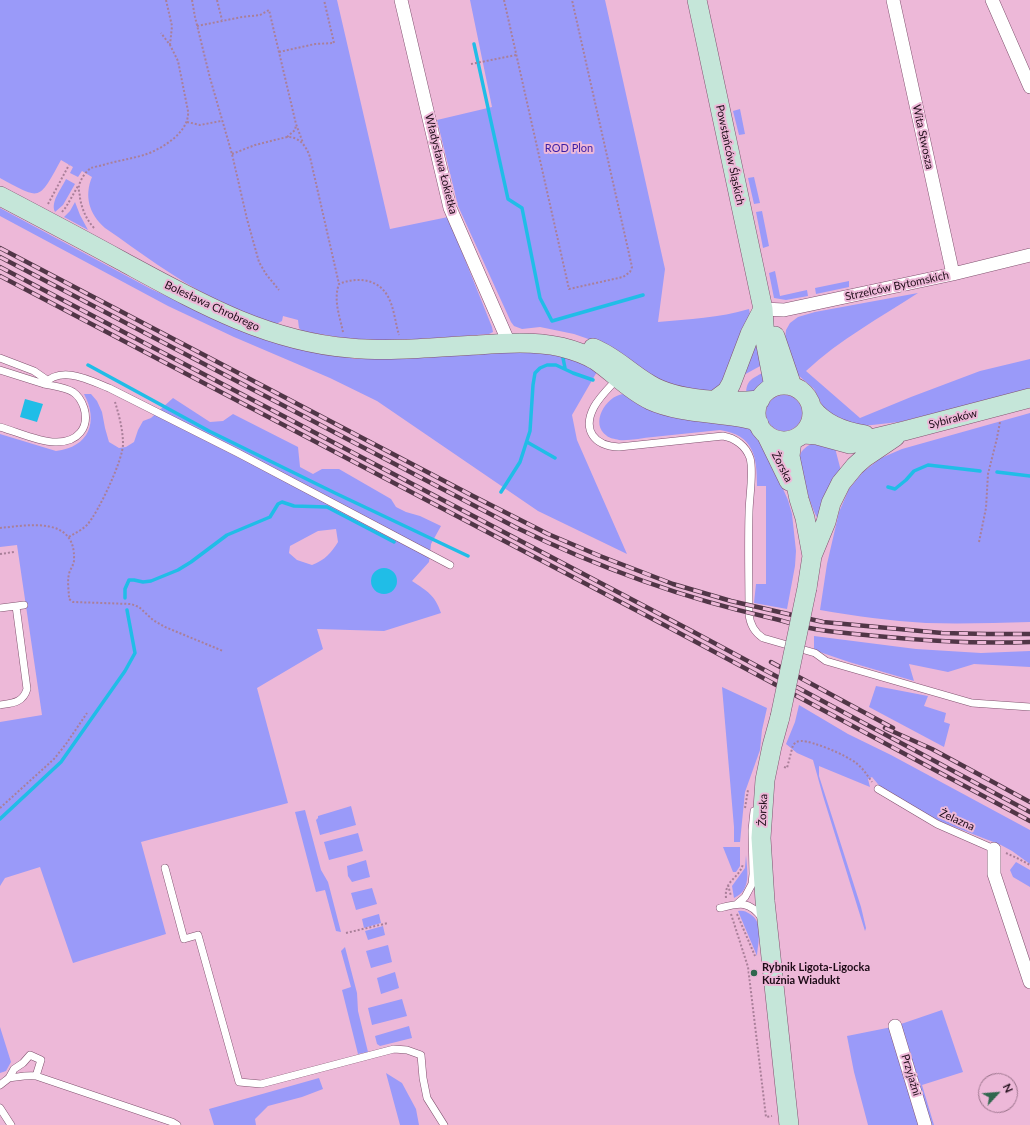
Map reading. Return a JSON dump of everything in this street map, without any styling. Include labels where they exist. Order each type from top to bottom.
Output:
[{"type":"street","name":"Władysława Łokietka","points":[[401,0],[450,208],[512,343]]},
{"type":"street","name":"Powstańców Śląskich","points":[[697,0],[763,309],[775,337],[783,387]]},
{"type":"street","name":"Wita Stwosza","points":[[893,0],[953,274]]},
{"type":"street","points":[[992,0],[1030,87]]},
{"type":"street","name":"Bolesława Chrobrego","points":[[0,196],[218,311],[254,327],[286,337],[333,346],[376,349],[512,343],[537,337],[565,339],[598,350],[610,356],[639,394],[649,400],[667,406],[753,420],[762,429]]},
{"type":"street","name":"Strzelców Bytomskich","points":[[763,309],[784,310],[953,274],[1030,255]]},
{"type":"street","points":[[715,400],[727,391],[731,384],[750,334],[763,309]]},
{"type":"street","name":"Bolesława Chrobrego","points":[[622,373],[661,391],[682,396],[739,402],[760,400]]},
{"type":"street","points":[[783,387],[803,392],[809,400],[812,408],[811,422],[798,437],[779,441],[762,429],[757,410],[760,400],[765,393],[783,387]]},
{"type":"street","name":"Sybiraków","points":[[798,437],[817,435],[850,444],[1030,398]]},
{"type":"street","name":"Sybiraków","points":[[812,408],[823,419],[845,430],[875,438]]},
{"type":"street","name":"Żorska","points":[[762,429],[782,470],[799,500]]},
{"type":"street","points":[[812,556],[826,522],[832,500],[845,478],[864,458],[904,431]]},
{"type":"street","name":"Żorska","points":[[789,1125],[763,884],[759,793],[780,717],[807,588],[812,556],[805,518],[799,500],[790,456],[790,449],[798,437]]},
{"type":"street","points":[[994,849],[994,874],[1030,982]]},
{"type":"street","name":"Przyjaźni","points":[[895,1026],[925,1125]]},
{"type":"lane","points":[[0,358],[34,371],[46,382]]},
{"type":"lane","points":[[0,370],[46,382],[73,392],[79,397],[83,405],[86,419],[85,424],[78,435],[64,442],[43,440],[0,427]]},
{"type":"lane","points":[[622,373],[598,401],[591,416],[590,431],[593,437],[601,443],[608,446],[619,447],[723,436],[738,442],[747,452],[751,467],[749,621],[751,626],[759,635],[763,638],[815,653],[826,661],[972,703],[1030,707]]},
{"type":"lane","points":[[46,382],[58,374],[69,375],[109,388],[238,453],[450,565]]},
{"type":"lane","points":[[0,608],[24,605]]},
{"type":"lane","points":[[0,704],[20,700],[24,696],[27,689],[16,606]]},
{"type":"lane","name":"Żelazna","points":[[878,789],[937,824],[994,849]]},
{"type":"lane","points":[[720,908],[733,905],[745,897],[752,884],[752,830],[759,793]]},
{"type":"lane","points":[[165,868],[184,939],[198,935],[239,1082],[261,1084],[374,1054],[394,1050],[407,1050],[421,1055],[427,1098],[444,1125]]},
{"type":"lane","points":[[733,905],[752,908],[758,912],[768,927]]},
{"type":"lane","points":[[0,1085],[9,1078],[14,1069],[30,1056],[41,1060],[36,1076]]},
{"type":"lane","points":[[9,1078],[26,1075],[36,1076],[177,1125]]},
{"type":"lane","points":[[0,1108],[11,1125]]},
{"type":"path","points":[[166,0],[172,26],[170,45]]},
{"type":"path","points":[[192,0],[221,121],[232,154],[247,219],[259,262],[266,274],[279,290]]},
{"type":"path","points":[[217,0],[222,20]]},
{"type":"path","points":[[279,52],[315,44],[334,43],[324,0]]},
{"type":"path","points":[[504,0],[569,289],[626,275],[631,270],[631,262],[572,0]]},
{"type":"path","points":[[197,26],[222,20],[260,15],[269,10],[296,124],[304,146],[310,157],[339,284],[336,292],[336,299],[343,332]]},
{"type":"path","points":[[69,165],[46,209],[47,221],[65,209],[86,173],[91,168],[117,160],[143,155],[153,151],[176,136],[185,127],[189,117],[178,61],[170,45],[160,33]]},
{"type":"path","points":[[471,64],[516,55]]},
{"type":"path","points":[[187,122],[200,125],[221,121]]},
{"type":"path","points":[[287,137],[295,130],[296,124]]},
{"type":"path","points":[[232,154],[255,145],[287,137],[292,137],[299,140],[304,146]]},
{"type":"path","points":[[79,185],[82,208],[86,218],[93,227]]},
{"type":"path","points":[[339,284],[357,280],[371,282],[383,289],[390,301],[399,335]]},
{"type":"path","points":[[69,537],[87,525],[97,510],[116,472],[123,445],[121,423],[109,388]]},
{"type":"path","points":[[979,542],[986,508],[988,474],[1000,419],[999,407]]},
{"type":"path","points":[[0,528],[21,525],[52,527],[61,530],[69,537],[74,550],[74,562],[69,575],[69,599],[73,602],[131,604],[139,607],[165,627],[223,651]]},
{"type":"path","points":[[0,554],[14,552]]},
{"type":"path","points":[[0,808],[54,759],[88,713]]},
{"type":"path","points":[[785,762],[784,767],[787,768],[791,748],[795,743],[802,741],[820,746],[841,754],[856,763],[878,789]]},
{"type":"path","points":[[994,849],[1019,859],[1030,866]]},
{"type":"path","points":[[756,962],[751,947],[733,905],[726,892],[728,884],[733,905],[748,967],[766,1117],[772,1116]]},
{"type":"path","points":[[346,933],[388,923]]},
{"type":"green space","points":[[0,0],[337,0],[390,229],[448,217],[493,332],[489,334],[440,338],[374,340],[343,338],[302,331],[299,328],[298,320],[283,316],[282,321],[276,324],[228,306],[199,291],[158,265],[105,228],[95,217],[88,198],[88,191],[92,177],[82,171],[78,177],[70,173],[73,167],[61,160],[48,184],[37,193],[31,193],[0,178]]},
{"type":"green space","name":"ROD Plon","points":[[470,0],[605,0],[665,269],[658,322],[715,316],[749,309],[750,314],[722,385],[712,391],[668,386],[600,343],[574,334],[540,327],[522,329],[514,326],[511,322],[458,206],[437,120],[492,107]]},
{"type":"green space","points":[[740,109],[745,134],[739,135],[733,111]]},
{"type":"green space","points":[[754,177],[760,203],[754,204],[748,178]]},
{"type":"green space","points":[[66,179],[75,184],[63,205],[55,212],[55,200]]},
{"type":"green space","points":[[75,202],[88,230],[64,217],[70,211]]},
{"type":"green space","points":[[0,208],[151,289],[222,321],[310,349],[355,359],[432,356],[512,350],[562,352],[598,370],[572,415],[577,440],[627,554],[538,511],[377,401],[330,378],[234,337],[168,306],[0,216]]},
{"type":"green space","points":[[762,211],[769,246],[763,248],[756,212]]},
{"type":"green space","points":[[775,271],[780,296],[807,290],[808,296],[786,300],[774,298],[769,273]]},
{"type":"green space","points":[[849,281],[849,287],[816,294],[815,288]]},
{"type":"green space","points":[[918,293],[846,339],[806,371],[860,418],[980,371],[1030,359],[1030,390],[899,422],[863,426],[853,424],[828,412],[823,407],[814,389],[798,375],[785,339],[786,330],[790,323],[798,317],[815,312]]},
{"type":"green space","points":[[755,337],[764,364],[740,377]]},
{"type":"green space","points":[[766,371],[763,384],[758,390],[746,396],[747,386],[751,380]]},
{"type":"green space","points":[[84,394],[91,394],[97,401],[102,412],[109,442],[119,448],[126,447],[134,442],[143,421],[151,418],[173,398],[210,422],[223,421],[233,414],[298,447],[300,467],[313,474],[322,469],[339,469],[391,499],[396,507],[441,526],[431,544],[429,562],[412,581],[433,598],[441,613],[384,631],[317,629],[323,649],[257,688],[288,803],[141,842],[166,934],[73,963],[40,867],[5,878],[0,886],[0,722],[42,715],[17,545],[0,547],[0,434],[56,451],[67,449],[83,439],[88,432],[91,414]],"holes":[[[336,529],[338,542],[327,556],[321,561],[312,565],[297,560],[289,553],[290,546],[318,531]]]},
{"type":"green space","points":[[623,394],[752,429],[762,442],[788,500],[792,514],[796,551],[795,566],[787,609],[754,603],[756,584],[766,584],[766,486],[757,486],[754,457],[747,442],[731,433],[720,430],[627,440],[619,440],[609,437],[602,431],[600,425],[602,411],[611,400]]},
{"type":"green space","points":[[784,395],[794,398],[799,403],[802,413],[799,423],[794,428],[784,431],[774,428],[769,423],[766,413],[769,403],[774,398]]},
{"type":"green space","points":[[1030,413],[1030,622],[926,623],[873,618],[820,610],[827,564],[839,512],[849,489],[863,472],[881,458],[902,449]]},
{"type":"green space","points":[[813,443],[835,448],[841,471],[818,519],[812,507],[806,488],[800,461],[802,452]]},
{"type":"green space","points":[[814,636],[916,649],[981,653],[1030,651],[1030,667],[974,664],[948,672],[909,664],[914,681],[814,650]]},
{"type":"green space","points":[[876,686],[928,696],[924,706],[946,713],[944,722],[950,724],[944,747],[869,707]]},
{"type":"green space","points":[[722,687],[767,708],[762,730],[760,750],[745,792],[740,842],[734,842]]},
{"type":"green space","points":[[799,705],[848,734],[891,755],[1030,830],[1030,864],[1001,845],[934,819],[901,800],[892,793],[882,789],[872,777],[868,779],[870,787],[819,766],[819,776],[861,907],[866,928],[865,931],[813,760],[797,753],[786,744],[795,722]]},
{"type":"green space","points":[[351,806],[356,825],[320,835],[316,820],[318,816]]},
{"type":"green space","points":[[305,810],[321,870],[328,882],[341,932],[336,931],[325,890],[316,892],[295,812]]},
{"type":"green space","points":[[358,833],[363,851],[329,860],[324,842]]},
{"type":"green space","points":[[723,847],[740,847],[740,866],[736,872],[733,872]]},
{"type":"green space","points":[[746,855],[746,885],[740,895],[734,898],[732,886],[745,868]]},
{"type":"green space","points":[[366,860],[370,877],[352,882],[348,876],[347,866]]},
{"type":"green space","points":[[1016,862],[1030,870],[1030,887],[1013,877],[1010,870]]},
{"type":"green space","points":[[372,888],[377,904],[356,910],[351,893]]},
{"type":"green space","points":[[738,911],[748,913],[757,922],[759,927],[759,939],[757,956]]},
{"type":"green space","points":[[379,914],[381,923],[364,928],[362,919]]},
{"type":"green space","points":[[383,926],[385,935],[368,940],[365,931]]},
{"type":"green space","points":[[388,945],[392,962],[371,968],[366,951]]},
{"type":"green space","points":[[345,947],[357,993],[358,1011],[368,1052],[358,1054],[342,990],[351,987],[341,951]]},
{"type":"green space","points":[[395,972],[399,988],[381,994],[377,978]]},
{"type":"green space","points":[[402,999],[407,1016],[372,1025],[368,1008]]},
{"type":"green space","points":[[942,1010],[963,1072],[922,1085],[934,1125],[928,1125],[901,1024]]},
{"type":"green space","points":[[409,1026],[412,1038],[380,1046],[377,1044],[375,1036]]},
{"type":"green space","points":[[0,1027],[11,1062],[6,1071],[0,1073]]},
{"type":"green space","points":[[892,1027],[923,1125],[868,1125],[854,1072],[847,1036]]},
{"type":"green space","points":[[386,1073],[402,1083],[416,1109],[419,1125],[400,1125]]},
{"type":"green space","points":[[319,1078],[323,1089],[302,1097],[268,1106],[255,1119],[256,1125],[214,1125],[209,1109]]},
{"type":"water","points":[[25,399],[43,404],[37,422],[20,417]]},
{"type":"water","points":[[384,568],[393,572],[397,581],[393,590],[384,594],[375,590],[371,581],[375,572]]},
{"type":"waterway","points":[[474,44],[508,199],[522,208],[540,298],[552,321],[643,295]]},
{"type":"waterway","points":[[563,358],[565,368]]},
{"type":"waterway","points":[[88,365],[209,431],[468,556]]},
{"type":"waterway","points":[[501,492],[520,462],[530,431],[535,373],[540,368],[547,365],[556,365],[593,380]]},
{"type":"waterway","points":[[527,442],[555,458]]},
{"type":"waterway","points":[[888,487],[895,489],[914,471],[928,465],[980,471]]},
{"type":"waterway","points":[[997,472],[1030,476]]},
{"type":"waterway","points":[[125,598],[125,589],[129,580],[143,582],[151,581],[178,570],[227,535],[270,517],[278,504],[282,502],[294,506],[327,507],[394,542]]},
{"type":"waterway","points":[[0,819],[61,762],[125,671],[135,653],[127,610]]},
{"type":"railway","points":[[0,248],[548,534],[673,584],[731,601],[823,622],[942,633],[1030,634]]},
{"type":"railway","points":[[0,257],[515,527],[546,542],[640,580],[705,601],[815,629],[933,641],[991,643],[1030,642]]},
{"type":"railway","points":[[0,267],[688,629],[1030,812]]},
{"type":"railway","points":[[0,276],[668,627],[1030,821]]},
{"type":"railway","points":[[771,662],[893,728]]},
{"type":"railway","points":[[885,728],[932,749],[1030,802]]},
{"type":"place","name":"Rybnik Ligota-Ligocka Kuźnia Wiadukt","points":[[754,973]]}]
